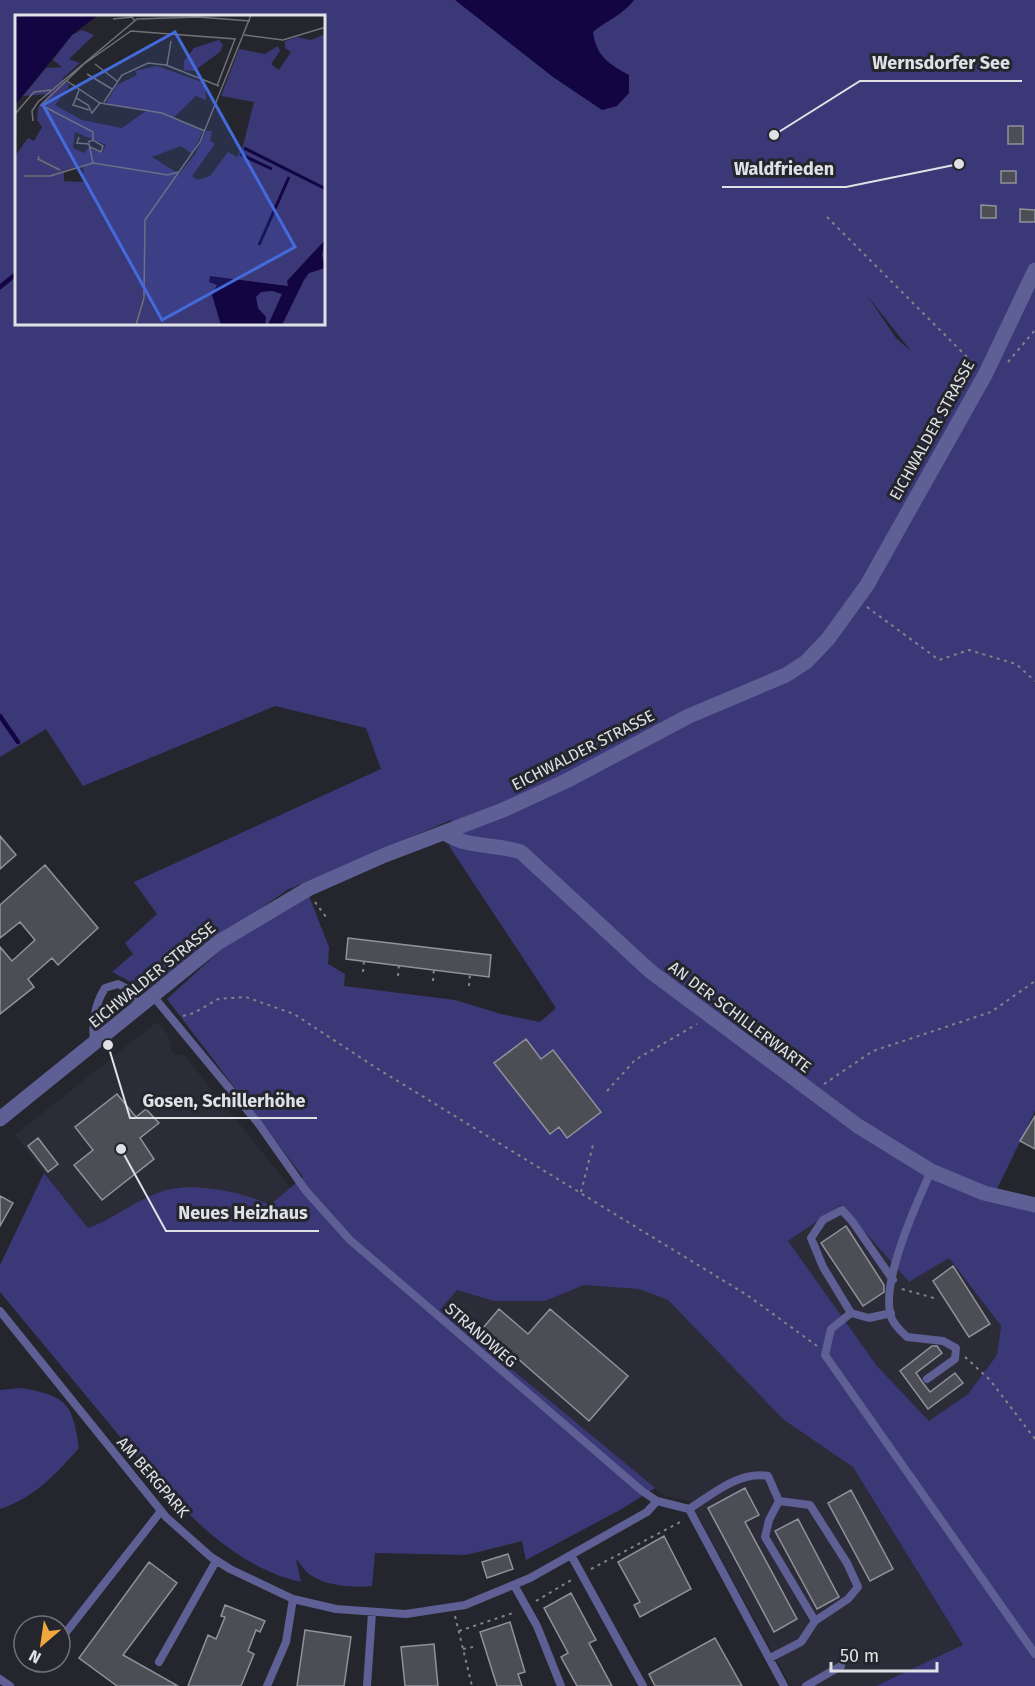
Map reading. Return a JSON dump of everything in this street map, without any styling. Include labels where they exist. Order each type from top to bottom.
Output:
[{"type":"street","name":"EICHWALDER STRASSE","points":[[0,1119],[219,942],[308,889],[566,781],[688,716],[786,675],[806,662],[857,600],[985,375],[1035,270]]},
{"type":"street","name":"AN DER SCHILLERWARTE","points":[[445,833],[456,841],[501,845],[521,852],[650,971],[812,1093],[892,1149],[931,1171],[984,1193],[1035,1205]]},
{"type":"lane","points":[[94,1044],[92,1029],[96,1007],[105,988],[118,984],[130,990],[139,1008]]},
{"type":"lane","name":"STRANDWEG","points":[[153,996],[258,1123],[306,1191],[350,1240],[657,1501],[689,1509]]},
{"type":"lane","points":[[927,1379],[955,1359],[956,1348],[943,1341],[907,1337],[892,1319],[891,1313],[893,1283],[903,1235],[931,1171]]},
{"type":"lane","points":[[891,1313],[869,1318],[851,1313],[823,1267],[811,1238],[823,1220],[842,1210],[893,1283]]},
{"type":"lane","name":"AM BERGPARK","points":[[0,1311],[161,1511],[216,1561],[246,1579],[292,1599],[336,1609],[372,1613],[406,1614],[453,1608],[485,1599],[514,1586],[647,1512],[657,1501]]},
{"type":"lane","points":[[851,1313],[831,1329],[825,1355],[1035,1654]]},
{"type":"lane","points":[[780,1501],[768,1476],[755,1474],[743,1477],[689,1509],[784,1686]]},
{"type":"lane","points":[[780,1501],[769,1520],[765,1537],[815,1621]]},
{"type":"lane","points":[[770,1658],[801,1642],[815,1621],[848,1599],[858,1587],[847,1563],[810,1505],[780,1501]]},
{"type":"lane","points":[[72,1625],[161,1511]]},
{"type":"lane","points":[[571,1555],[643,1686]]},
{"type":"lane","points":[[159,1662],[216,1561]]},
{"type":"lane","points":[[514,1586],[537,1626],[561,1686]]},
{"type":"lane","points":[[267,1686],[286,1642],[292,1599]]},
{"type":"lane","points":[[367,1686],[372,1613]]},
{"type":"lane","points":[[806,1686],[841,1666]]},
{"type":"lane","points":[[0,1678],[10,1686]]},
{"type":"path","points":[[827,217],[985,375]]},
{"type":"path","points":[[857,600],[939,660],[969,650],[1016,664],[1035,681]]},
{"type":"path","points":[[308,889],[326,918]]},
{"type":"path","points":[[363,972],[364,960]]},
{"type":"path","points":[[398,976],[399,965]]},
{"type":"path","points":[[433,981],[434,969]]},
{"type":"path","points":[[469,986],[470,974]]},
{"type":"path","points":[[812,1093],[873,1051],[991,1012],[1035,981]]},
{"type":"path","points":[[172,1019],[194,1013],[218,999],[236,998],[246,998],[294,1014],[378,1069],[747,1295],[813,1342],[825,1355]]},
{"type":"path","points":[[607,1091],[634,1060],[710,1017]]},
{"type":"path","points":[[581,1192],[594,1141]]},
{"type":"path","points":[[893,1283],[934,1298]]},
{"type":"path","points":[[956,1348],[990,1380],[1035,1439]]},
{"type":"path","points":[[453,1608],[472,1686]]},
{"type":"path","points":[[463,1649],[473,1647]]},
{"type":"shaded area","points":[[0,0],[1035,0],[1035,1111],[996,1191],[1035,1201],[1035,1686],[876,1686],[963,1645],[853,1467],[784,1420],[668,1300],[639,1289],[584,1285],[545,1301],[494,1301],[457,1290],[440,1310],[655,1488],[620,1510],[526,1560],[522,1541],[466,1555],[375,1553],[372,1586],[356,1587],[331,1584],[316,1578],[307,1572],[296,1559],[301,1582],[271,1572],[242,1557],[215,1538],[190,1515],[143,1465],[0,1292],[0,1265],[44,1173],[88,1228],[150,1196],[182,1187],[222,1190],[270,1205],[303,1177],[167,999],[224,947],[309,896],[329,947],[328,964],[345,974],[344,986],[455,1000],[501,1014],[540,1022],[556,1008],[449,846],[464,837],[451,820],[287,890],[146,990],[112,972],[133,954],[125,943],[157,914],[134,882],[381,769],[366,728],[275,706],[83,786],[46,729],[0,757]],"holes":[[[866,294],[911,351],[896,338]],[[841,1205],[909,1282],[949,1258],[1001,1326],[997,1355],[968,1394],[929,1421],[877,1366],[788,1241]]]},
{"type":"shaded area","points":[[455,0],[634,0],[593,32],[600,53],[615,67],[629,75],[629,93],[617,106],[602,110],[553,77]]},
{"type":"shaded area","points":[[157,1022],[168,1035],[171,1050],[175,1055],[183,1054],[291,1188],[270,1205],[256,1198],[209,1189],[172,1188],[88,1228],[15,1135]]},
{"type":"shaded area","points":[[841,1205],[909,1282],[949,1258],[1001,1327],[997,1355],[968,1394],[929,1421],[877,1366],[788,1241]]},
{"type":"shaded area","points":[[584,1285],[639,1289],[668,1300],[784,1420],[853,1467],[963,1646],[876,1686],[791,1686],[690,1501],[667,1496],[642,1480],[440,1310],[457,1290],[494,1301],[545,1301]]},
{"type":"shaded area","points":[[22,1388],[49,1394],[65,1404],[74,1421],[79,1448],[53,1476],[34,1492],[0,1509],[0,1390]]},
{"type":"building","points":[[1008,126],[1023,126],[1023,144],[1008,144]]},
{"type":"building","points":[[1001,171],[1016,171],[1016,183],[1001,183]]},
{"type":"building","points":[[981,205],[996,206],[996,218],[981,218]]},
{"type":"building","points":[[1020,209],[1035,210],[1035,222],[1020,222]]},
{"type":"building","points":[[0,836],[16,855],[0,869]]},
{"type":"building","points":[[45,865],[98,928],[58,965],[52,958],[28,979],[34,987],[0,1014],[0,947],[12,961],[35,940],[20,922],[0,938],[0,905]]},
{"type":"building","points":[[348,938],[491,955],[489,977],[346,959]]},
{"type":"building","points":[[526,1039],[541,1059],[553,1050],[601,1112],[567,1138],[559,1127],[550,1134],[494,1063]]},
{"type":"building","points":[[117,1094],[136,1117],[146,1109],[159,1123],[140,1138],[154,1159],[102,1200],[74,1165],[93,1150],[75,1127]]},
{"type":"building","points":[[1035,1116],[1035,1149],[1020,1141]]},
{"type":"building","points":[[38,1138],[58,1164],[48,1172],[28,1146]]},
{"type":"building","points":[[0,1196],[13,1203],[0,1226]]},
{"type":"building","points":[[846,1226],[884,1285],[884,1292],[863,1306],[821,1243]]},
{"type":"building","points":[[953,1266],[990,1324],[969,1337],[933,1281]]},
{"type":"building","points":[[499,1309],[528,1334],[550,1309],[628,1376],[589,1421],[483,1328]]},
{"type":"building","points":[[932,1346],[937,1346],[942,1353],[916,1373],[930,1392],[955,1373],[963,1383],[928,1409],[900,1371]]},
{"type":"building","points":[[745,1488],[759,1515],[745,1522],[797,1619],[774,1632],[708,1508]]},
{"type":"building","points":[[851,1490],[893,1569],[870,1581],[828,1503]]},
{"type":"building","points":[[798,1519],[839,1597],[817,1609],[775,1531]]},
{"type":"building","points":[[664,1536],[691,1589],[640,1617],[634,1605],[640,1602],[618,1562]]},
{"type":"building","points":[[508,1554],[513,1569],[487,1578],[482,1562]]},
{"type":"building","points":[[149,1562],[177,1583],[123,1655],[178,1686],[117,1686],[79,1658]]},
{"type":"building","points":[[571,1593],[596,1640],[589,1643],[612,1686],[577,1686],[561,1657],[568,1653],[544,1608]]},
{"type":"building","points":[[225,1605],[265,1621],[260,1632],[256,1630],[248,1651],[254,1654],[241,1686],[188,1686],[208,1635],[216,1639],[225,1617],[221,1616]]},
{"type":"building","points":[[510,1622],[525,1672],[518,1674],[522,1686],[497,1686],[480,1632]]},
{"type":"building","points":[[305,1630],[351,1637],[344,1686],[297,1686]]},
{"type":"building","points":[[715,1638],[742,1686],[655,1686],[649,1674]]},
{"type":"building","points":[[434,1644],[438,1686],[405,1686],[401,1647]]},
{"type":"waterway","points":[[0,287],[15,275]]},
{"type":"waterway","points":[[0,716],[18,742]]},
{"type":"place","name":"Wernsdorfer See","points":[[774,135]]},
{"type":"place","name":"Waldfrieden","points":[[959,164]]},
{"type":"place","name":"Gosen, Schillerhöhe","points":[[108,1045]]},
{"type":"place","name":"Neues Heizhaus","points":[[121,1149]]}]
